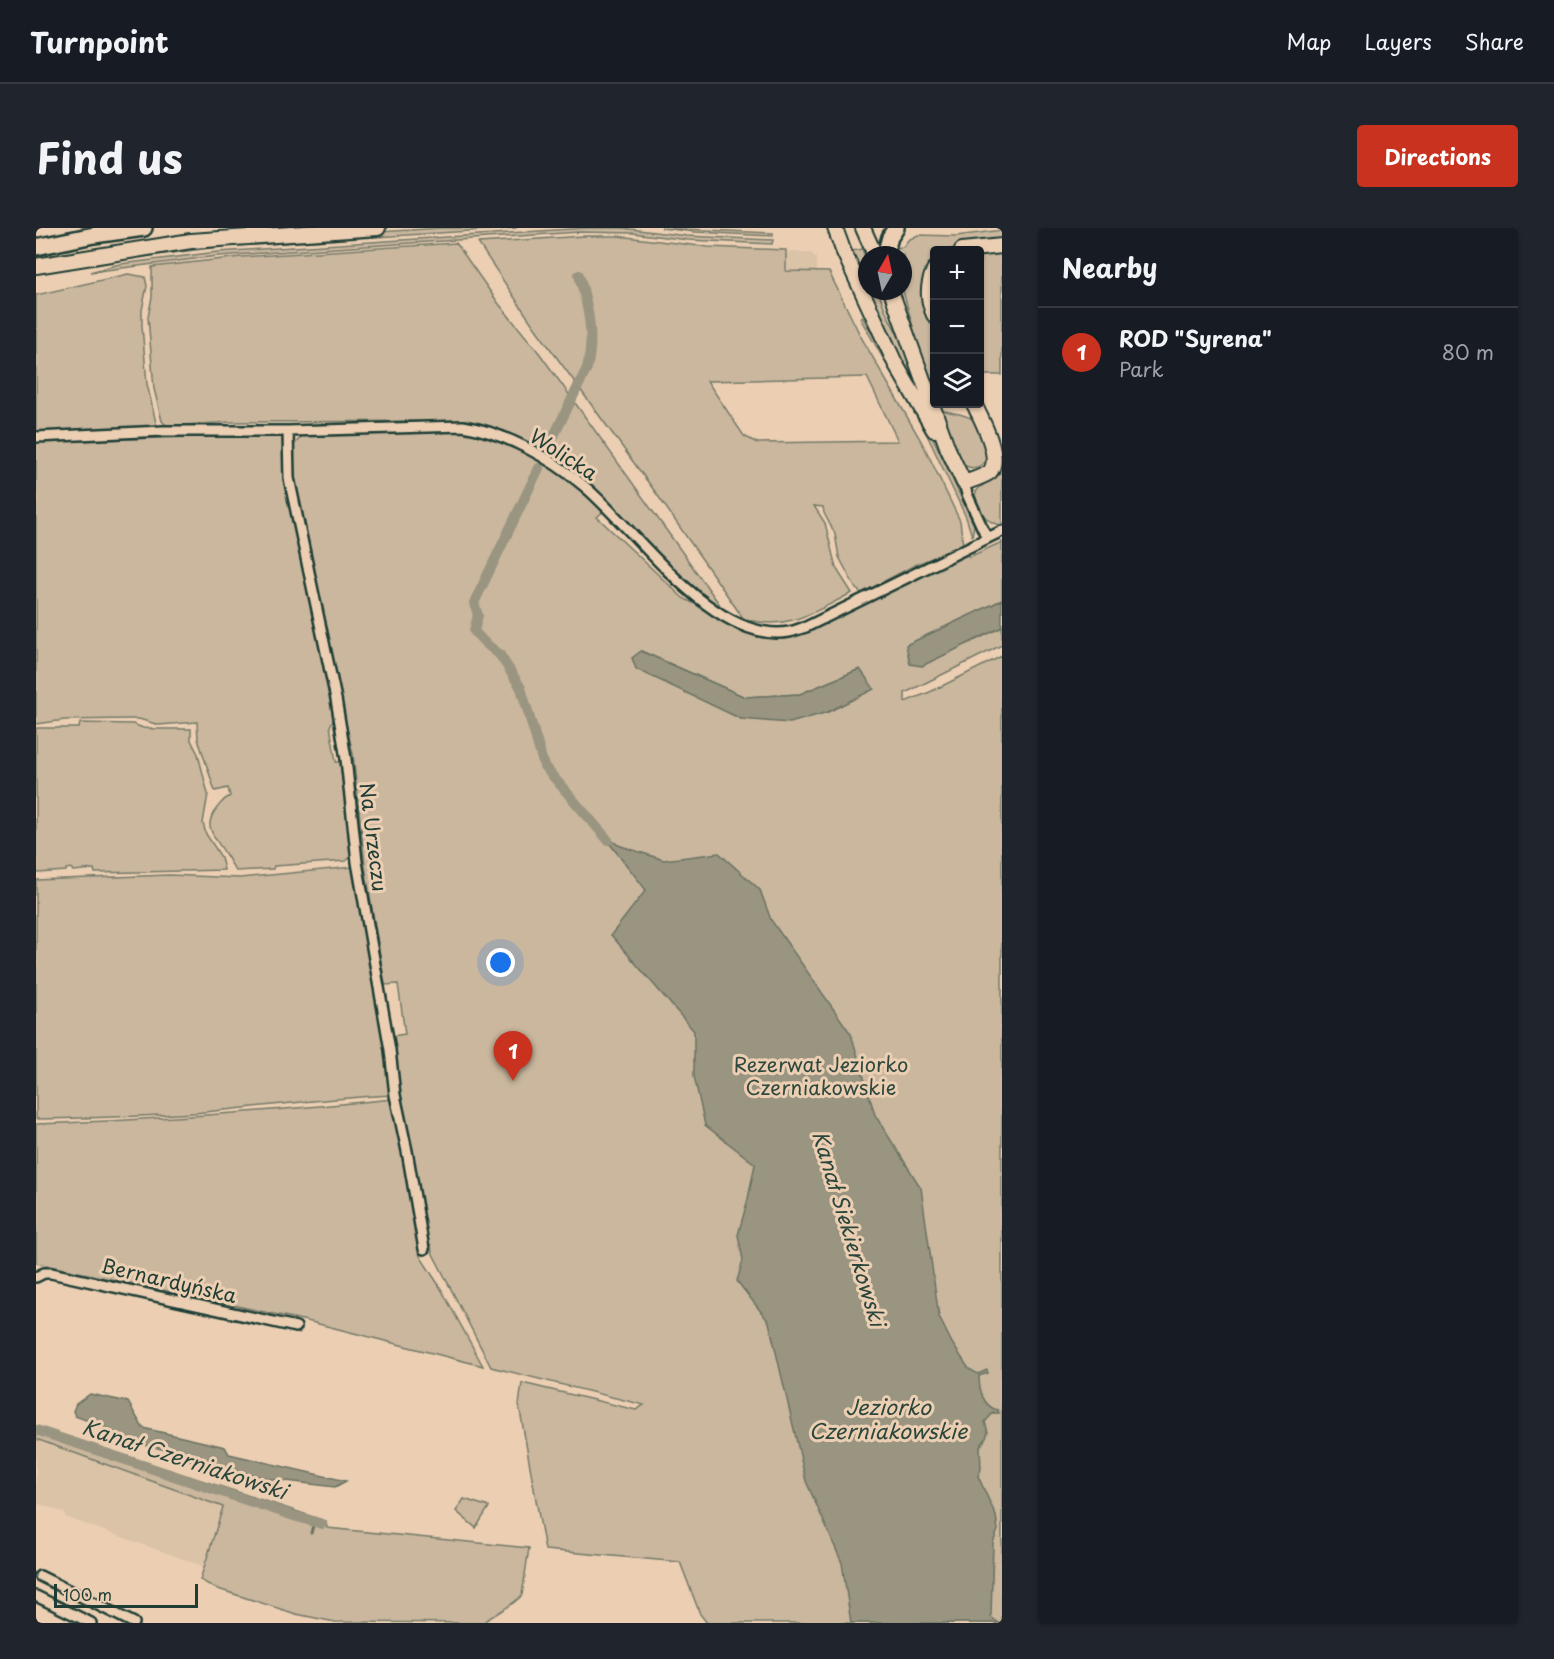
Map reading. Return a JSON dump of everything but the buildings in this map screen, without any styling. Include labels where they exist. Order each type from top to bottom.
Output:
[{"type":"main road","points":[[36,247],[144,228]]},
{"type":"main road","points":[[888,246],[896,228]]},
{"type":"street","points":[[36,266],[191,241],[378,228]]},
{"type":"street","points":[[835,228],[895,363],[927,419],[948,449]]},
{"type":"street","points":[[863,228],[872,246]]},
{"type":"street","points":[[984,248],[1002,246]]},
{"type":"street","points":[[930,284],[928,291],[930,305]]},
{"type":"street","points":[[894,300],[948,449],[987,538]]},
{"type":"street","points":[[964,483],[990,471],[996,464],[998,453],[976,408]]},
{"type":"street","name":"Wolicka","points":[[36,436],[163,431],[288,431],[463,426],[477,428],[500,436],[534,453],[585,486],[640,543],[715,612],[756,630],[772,633],[789,632],[807,627],[1002,531]]},
{"type":"street","name":"Na Urzeczu","points":[[288,431],[289,478],[336,699],[346,759],[357,862],[390,1050],[395,1095],[424,1249]]},
{"type":"street","name":"Bernardyńska","points":[[36,1277],[44,1273],[51,1273],[296,1327]]},
{"type":"street","points":[[40,1576],[134,1623]]},
{"type":"street","points":[[36,1596],[91,1623]]},
{"type":"shaded area","points":[[787,252],[811,253],[816,258],[817,272],[786,271]]},
{"type":"shaded area","points":[[36,1439],[223,1507],[203,1566],[65,1517],[65,1513],[36,1503]]},
{"type":"green space","points":[[441,228],[517,228],[218,247],[96,265],[89,263],[106,258],[255,240]]},
{"type":"green space","points":[[587,228],[622,228],[687,236],[773,240],[772,244],[688,240],[633,233],[579,232],[218,256],[90,272],[120,264],[218,252]]},
{"type":"green space","points":[[661,228],[773,233],[773,236],[695,232]]},
{"type":"green space","points":[[1002,230],[1002,241],[962,246],[930,246],[930,266],[926,273],[923,301],[930,318],[930,389],[905,300],[912,300],[912,246],[904,246],[908,240],[918,235],[956,236]]},
{"type":"green space","points":[[618,236],[708,247],[786,250],[786,271],[829,272],[861,337],[924,446],[960,521],[963,545],[915,565],[862,593],[856,589],[839,557],[835,534],[823,507],[814,506],[825,523],[836,568],[852,593],[813,613],[787,621],[773,623],[743,618],[656,493],[533,325],[478,243]],"holes":[[[867,377],[898,441],[757,443],[744,436],[707,381]]]},
{"type":"green space","points":[[456,243],[499,304],[540,354],[725,612],[712,604],[646,543],[592,487],[549,456],[522,441],[457,421],[232,422],[167,426],[162,421],[154,389],[148,317],[152,297],[152,267],[241,257]]},
{"type":"green space","points":[[858,250],[858,266],[852,253]]},
{"type":"green space","points":[[1002,254],[1002,375],[984,375],[984,256]]},
{"type":"green space","points":[[128,274],[145,277],[147,286],[142,310],[142,326],[147,384],[157,427],[36,433],[36,295]]},
{"type":"green space","points":[[874,300],[882,300],[914,366],[929,412],[893,348]]},
{"type":"green space","points":[[862,316],[934,440],[974,525],[972,536],[966,517],[928,437],[860,318]]},
{"type":"green space","points":[[941,410],[969,417],[979,425],[986,441],[987,452],[987,457],[981,465],[968,467],[957,459]]},
{"type":"green space","name":"Rezerwat Jeziorko Czerniakowskie","points":[[476,430],[547,464],[577,485],[604,511],[597,517],[683,598],[758,637],[785,639],[798,635],[968,554],[969,557],[1002,542],[1002,600],[977,612],[921,666],[1002,627],[1002,645],[905,693],[905,702],[1002,656],[1002,1623],[707,1623],[700,1614],[680,1562],[545,1550],[519,1405],[522,1383],[636,1410],[644,1405],[491,1367],[432,1252],[431,1245],[427,1243],[398,1093],[392,1036],[405,1034],[398,984],[385,985],[365,867],[353,754],[325,634],[296,492],[293,446],[302,436]],"holes":[[[641,651],[745,697],[800,694],[860,669],[741,719]]]},
{"type":"green space","points":[[285,434],[288,497],[334,718],[330,726],[336,762],[340,762],[347,800],[352,856],[346,861],[236,871],[210,827],[212,815],[222,801],[230,796],[228,788],[215,791],[198,739],[197,722],[159,725],[139,719],[128,719],[65,720],[36,724],[36,442]]},
{"type":"green space","points":[[1000,473],[1002,474],[1002,524],[1000,525],[986,518],[978,505],[975,494]]},
{"type":"green space","points":[[80,723],[133,724],[143,728],[191,729],[191,740],[198,754],[208,794],[203,823],[206,834],[221,857],[224,870],[95,873],[94,869],[73,871],[71,868],[66,871],[38,873],[36,870],[36,728],[79,728]]},
{"type":"green space","points":[[353,867],[392,1095],[184,1114],[36,1119],[36,880],[169,875],[240,878]]},
{"type":"green space","points":[[393,1099],[420,1256],[440,1287],[483,1366],[307,1321],[36,1263],[36,1124],[214,1115]]},
{"type":"green space","points":[[36,1426],[326,1521],[327,1528],[529,1548],[522,1595],[482,1623],[335,1622],[296,1614],[215,1588],[200,1580],[223,1507],[36,1439]]},
{"type":"green space","points":[[464,1499],[489,1507],[476,1528],[456,1511]]},
{"type":"water","points":[[1002,600],[1002,627],[922,666],[910,664],[906,645]]},
{"type":"water","points":[[641,651],[745,697],[800,694],[860,669],[874,689],[828,712],[790,723],[741,719],[636,669],[632,658]]},
{"type":"water","name":"Jeziorko Czerniakowskie","points":[[599,830],[618,845],[664,860],[719,853],[760,890],[771,920],[851,1034],[875,1115],[921,1188],[939,1317],[969,1369],[978,1374],[987,1370],[988,1373],[979,1376],[981,1392],[985,1402],[999,1413],[993,1413],[985,1422],[988,1432],[980,1447],[981,1469],[978,1476],[996,1516],[998,1530],[993,1543],[991,1617],[999,1623],[851,1623],[842,1563],[806,1481],[769,1322],[737,1281],[743,1260],[738,1235],[755,1164],[705,1125],[694,1076],[694,1031],[611,935],[646,890]]},
{"type":"water","points":[[90,1394],[128,1402],[143,1428],[225,1447],[229,1454],[346,1481],[335,1487],[270,1479],[190,1460],[186,1461],[180,1453],[117,1439],[107,1428],[75,1416],[73,1411],[76,1404]]},
{"type":"waterway","name":"Kanał Siekierkowski","points":[[547,450],[587,368],[590,344],[589,321],[579,275]]},
{"type":"waterway","name":"Kanał Siekierkowski","points":[[539,468],[474,603],[478,615],[474,631],[500,655],[521,688],[544,766],[608,840]]},
{"type":"waterway","name":"Kanał Czerniakowski","points":[[36,1430],[322,1524]]},
{"type":"waterway","points":[[311,1533],[314,1522]]},
{"type":"place","name":"ROD \"Syrena\"","points":[[513,1081]]}]
